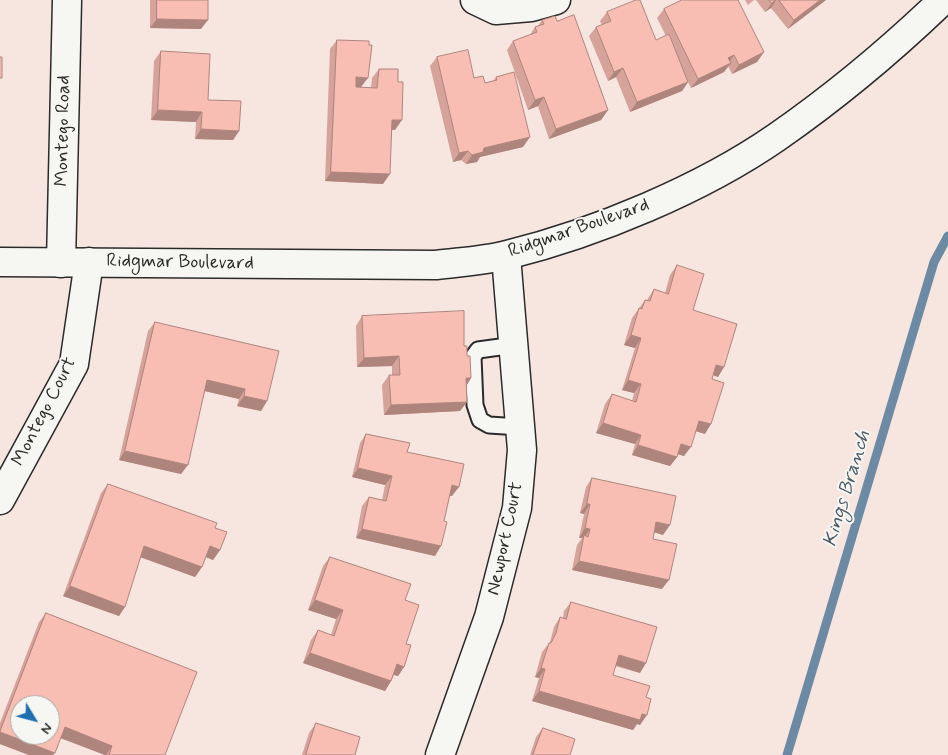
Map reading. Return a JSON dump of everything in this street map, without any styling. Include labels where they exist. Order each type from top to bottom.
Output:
[{"type":"street","name":"Montego Road","points":[[61,263],[67,0]]},
{"type":"street","points":[[475,0],[496,10],[531,7],[556,0]]},
{"type":"street","name":"Ridgmar Boulevard","points":[[0,262],[436,265],[506,256],[566,238],[655,203],[726,168],[776,138],[883,57],[943,0]]},
{"type":"street","name":"Newport Court","points":[[440,755],[489,617],[516,508],[522,450],[516,344],[506,256]]},
{"type":"street","name":"Montego Court","points":[[0,500],[74,364],[89,262]]},
{"type":"lane","points":[[516,344],[478,350],[473,357],[475,405],[480,420],[489,424],[520,427]]},
{"type":"building","points":[[157,0],[208,0],[208,20],[157,19]]},
{"type":"building","points":[[640,0],[656,40],[669,34],[688,82],[637,102],[623,68],[614,72],[596,27],[611,21],[607,12]]},
{"type":"building","points":[[682,0],[738,0],[764,52],[739,65],[734,55],[728,58],[731,63],[698,79],[664,9]]},
{"type":"building","points":[[779,0],[820,0],[794,20]]},
{"type":"building","points":[[574,15],[608,110],[556,129],[544,97],[535,100],[513,41],[537,32],[535,27],[544,24],[542,20],[555,16],[557,21]]},
{"type":"building","points":[[337,40],[369,41],[369,45],[372,45],[368,78],[356,77],[356,87],[377,88],[379,69],[398,69],[398,82],[403,82],[402,120],[392,120],[390,174],[331,172]]},
{"type":"building","points":[[468,50],[474,78],[483,76],[485,83],[497,80],[496,77],[514,72],[530,137],[484,148],[483,152],[472,155],[468,151],[459,153],[437,57]]},
{"type":"building","points":[[161,51],[210,54],[208,100],[241,101],[239,131],[201,129],[202,112],[158,110]]},
{"type":"building","points":[[0,57],[2,57],[2,78],[0,78]]},
{"type":"building","points":[[677,265],[704,274],[693,310],[737,324],[724,367],[716,365],[712,379],[724,383],[711,424],[699,421],[691,447],[681,444],[677,457],[638,445],[641,435],[603,423],[612,394],[636,402],[641,384],[628,380],[641,338],[631,335],[639,308],[642,309],[645,300],[650,301],[654,289],[668,294]]},
{"type":"building","points":[[464,311],[464,346],[467,346],[467,356],[470,356],[471,378],[466,378],[467,402],[391,405],[389,375],[400,375],[399,356],[364,358],[362,316]]},
{"type":"building","points":[[155,322],[279,351],[267,401],[244,396],[245,389],[207,380],[188,465],[125,451]]},
{"type":"building","points":[[366,434],[410,443],[407,452],[464,464],[459,487],[452,485],[444,521],[447,522],[441,546],[362,529],[369,497],[386,501],[392,476],[358,468]]},
{"type":"building","points":[[592,478],[676,496],[670,525],[656,522],[653,539],[677,544],[669,580],[579,561],[584,535],[588,537],[590,529],[585,528],[590,504],[587,504]]},
{"type":"building","points":[[108,484],[217,523],[215,528],[227,532],[220,550],[210,546],[202,567],[144,546],[125,607],[70,586]]},
{"type":"building","points":[[330,557],[411,584],[405,600],[419,605],[406,644],[411,645],[404,667],[397,664],[391,681],[310,653],[318,630],[334,636],[343,610],[315,600]]},
{"type":"building","points":[[571,602],[657,627],[646,663],[619,655],[613,675],[650,686],[646,697],[651,699],[647,715],[642,714],[640,720],[539,691],[545,669],[541,668],[549,643],[551,643],[556,633],[560,617],[566,619]]},
{"type":"building","points":[[46,613],[197,672],[165,755],[109,755],[112,746],[65,727],[60,740],[60,695],[14,695]]},
{"type":"building","points":[[10,706],[10,736],[0,732]]},
{"type":"building","points":[[316,723],[360,737],[355,755],[306,755]]},
{"type":"building","points":[[543,728],[575,739],[570,755],[533,755]]},
{"type":"building","points":[[34,745],[58,745],[55,753]]},
{"type":"waterway","name":"Kings Branch","points":[[787,755],[934,262],[948,236]]}]
